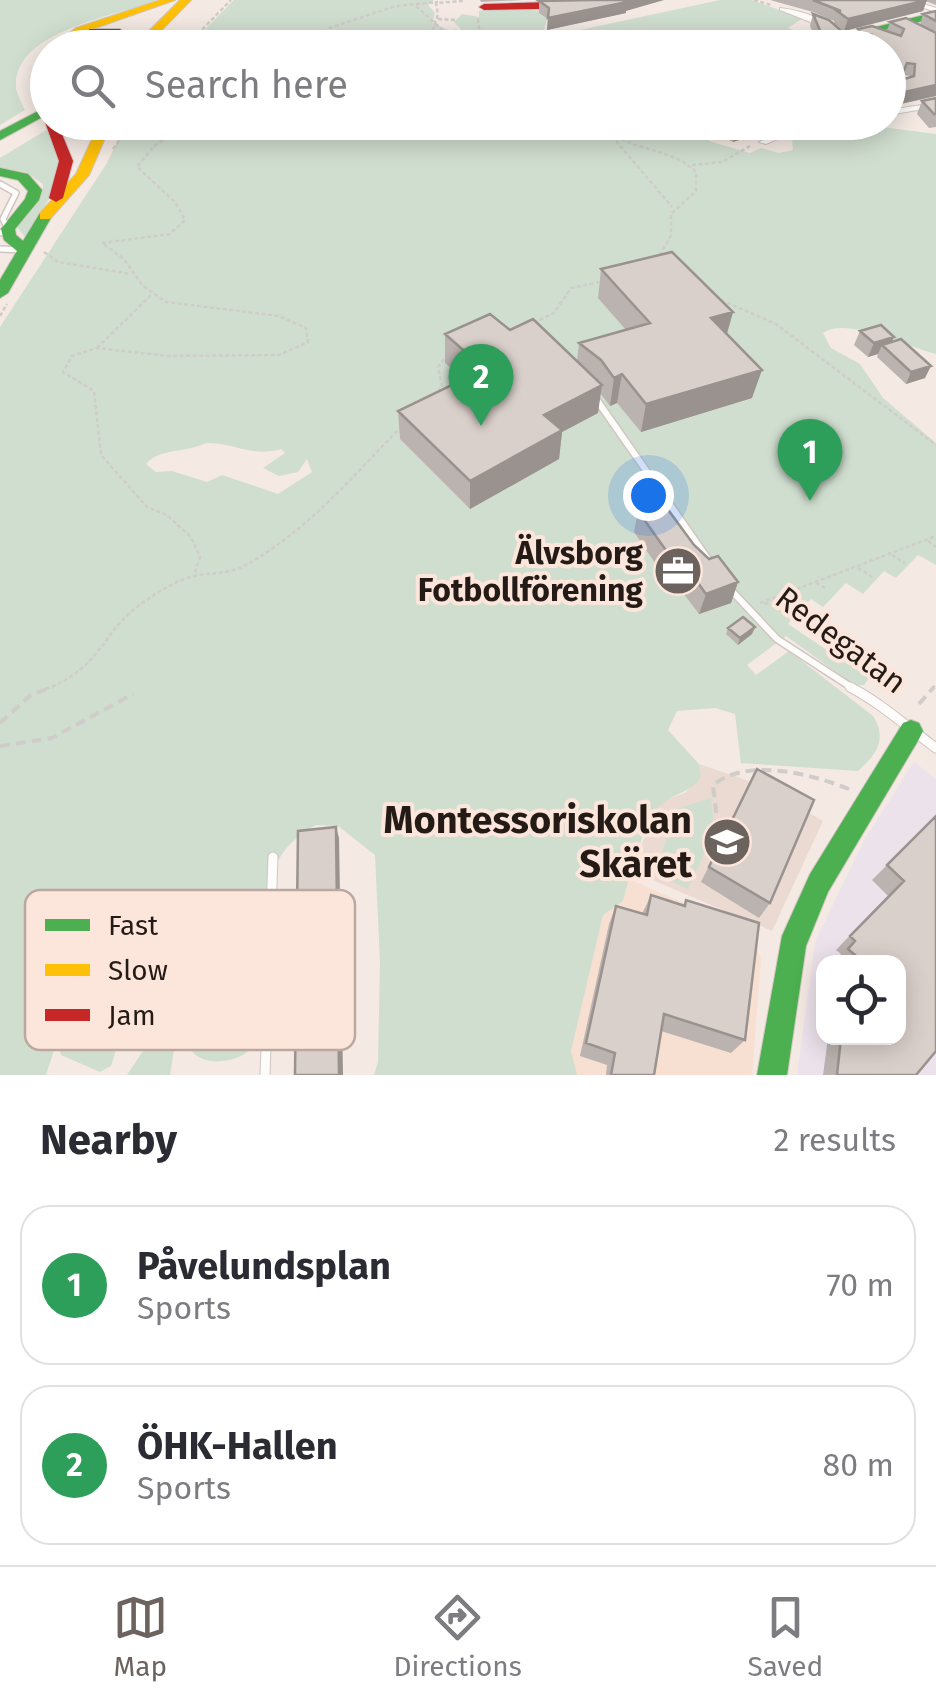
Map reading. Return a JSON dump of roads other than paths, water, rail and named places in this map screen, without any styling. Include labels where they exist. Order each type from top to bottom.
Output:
[{"type":"main road","points":[[80,30],[170,0]]},
{"type":"main road","points":[[164,30],[186,0]]},
{"type":"main road","points":[[170,30],[202,0]]},
{"type":"main road","points":[[475,5],[590,5],[614,0]]},
{"type":"main road","points":[[879,30],[936,12]]},
{"type":"main road","points":[[0,136],[30,124]]},
{"type":"main road","points":[[0,148],[30,128]]},
{"type":"main road","points":[[0,293],[32,249],[66,172],[56,140]]},
{"type":"main road","points":[[46,216],[82,175],[98,140]]},
{"type":"main road","points":[[0,172],[24,177],[36,190],[32,200],[2,232],[32,249]]},
{"type":"main road","name":"Redegatan","points":[[772,1075],[792,946],[818,883],[911,731]]},
{"type":"street","points":[[782,9],[841,30]]},
{"type":"street","points":[[906,109],[936,106]]},
{"type":"street","points":[[763,142],[768,140]]},
{"type":"lane","points":[[0,184],[16,192],[2,232]]},
{"type":"lane","points":[[588,387],[715,569]]},
{"type":"lane","name":"Redegatan","points":[[726,584],[746,609],[786,644],[851,690],[880,701],[888,716],[911,731]]},
{"type":"lane","points":[[911,731],[936,748]]},
{"type":"lane","points":[[272,890],[273,857]]},
{"type":"lane","points":[[265,1075],[266,1050]]},
{"type":"place","name":"ÖHK-Hallen","points":[[481,426]]},
{"type":"place","name":"Påvelundsplan","points":[[810,501]]},
{"type":"place","name":"Älvsborg Fotbollförening","points":[[678,571]]},
{"type":"place","name":"Montessoriskolan Skäret","points":[[727,842]]}]
